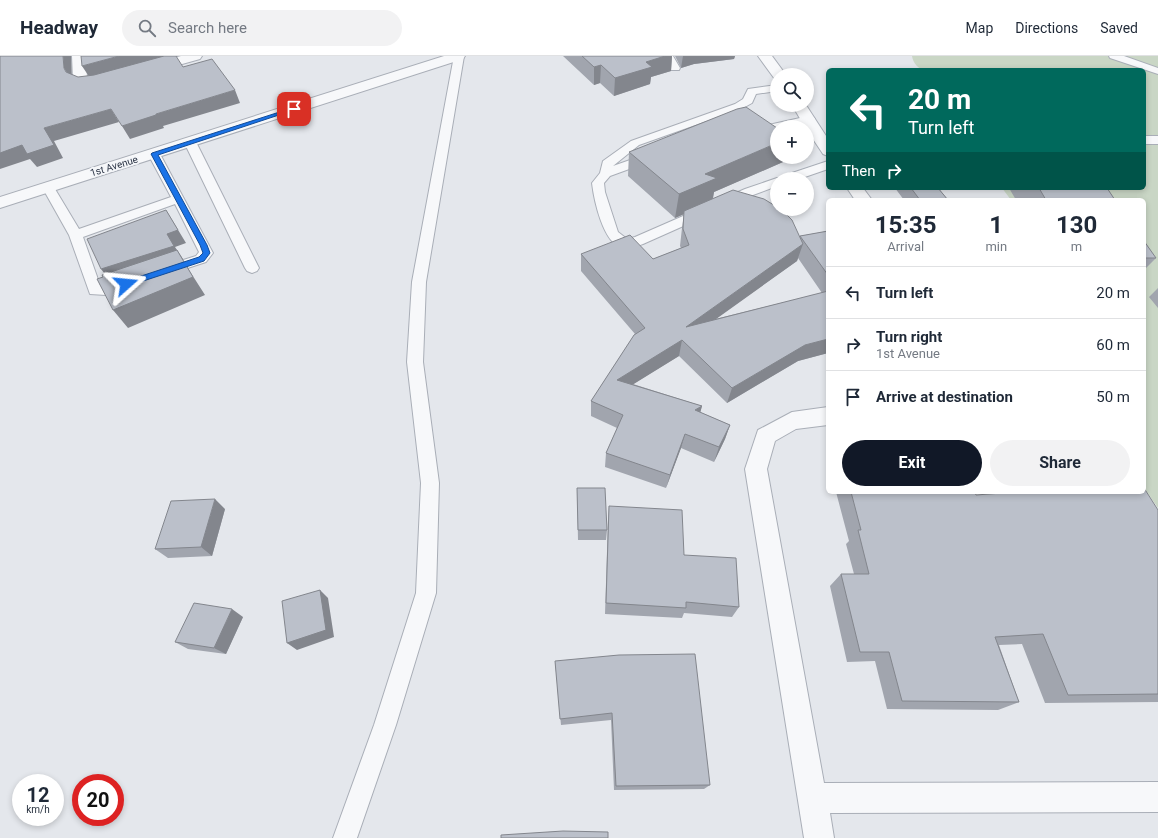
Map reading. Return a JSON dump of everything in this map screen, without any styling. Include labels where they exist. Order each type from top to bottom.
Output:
[{"type":"street","points":[[79,56],[80,80],[87,84],[116,78]]},
{"type":"street","points":[[137,72],[195,56]]},
{"type":"street","name":"1st Avenue","points":[[0,203],[458,56]]},
{"type":"street","points":[[765,56],[773,68]]},
{"type":"street","points":[[804,112],[826,148]]},
{"type":"street","points":[[819,838],[756,469],[766,436],[792,421],[826,416]]},
{"type":"street","points":[[813,798],[1158,797]]},
{"type":"lane","points":[[345,838],[385,725],[426,593],[430,483],[415,362],[419,282],[458,56]]},
{"type":"lane","points":[[668,56],[675,68]]},
{"type":"lane","points":[[1114,56],[1158,72]]},
{"type":"lane","points":[[606,173],[607,164],[635,143],[740,106],[748,101],[752,91],[770,89]]},
{"type":"lane","points":[[743,126],[773,127],[809,119]]},
{"type":"lane","points":[[1146,140],[1158,140]]},
{"type":"lane","points":[[190,142],[252,268]]},
{"type":"lane","points":[[663,152],[606,173],[598,183],[599,192],[612,234],[624,244],[638,242],[749,192],[770,184]]},
{"type":"lane","points":[[48,187],[76,235],[96,290],[106,290],[201,259],[206,253],[154,154]]},
{"type":"lane","points":[[808,172],[826,166]]},
{"type":"lane","points":[[76,235],[177,199]]},
{"type":"green space","points":[[912,56],[1158,56],[1158,508],[1146,491],[1146,198],[1010,198],[1004,190],[1146,190],[1146,68],[920,68],[913,61]]},
{"type":"building","points":[[0,56],[63,56],[64,68],[66,72],[78,77],[94,75],[164,56],[176,56],[183,67],[212,59],[235,90],[122,126],[111,109],[44,128],[54,145],[27,154],[22,145],[0,153]]},
{"type":"building","points":[[81,56],[119,56],[82,66]]},
{"type":"building","points":[[582,56],[665,56],[646,62],[652,67],[615,78],[601,65],[594,67]]},
{"type":"building","points":[[746,107],[770,123],[770,146],[705,174],[717,178],[679,194],[629,152],[737,109]]},
{"type":"building","points":[[733,190],[764,199],[770,203],[770,216],[788,216],[792,220],[803,244],[686,327],[826,292],[826,340],[805,345],[732,388],[682,340],[617,380],[702,406],[695,410],[730,425],[719,447],[685,434],[670,475],[606,453],[623,415],[591,401],[634,335],[645,328],[581,254],[630,235],[653,259],[689,245],[683,229],[684,211]]},
{"type":"building","points":[[912,190],[940,190],[946,198],[918,198]]},
{"type":"building","points":[[1040,190],[1108,190],[1114,198],[1045,198]]},
{"type":"building","points":[[166,210],[178,230],[167,234],[174,246],[101,269],[87,239]]},
{"type":"building","points":[[826,231],[826,272],[800,236]]},
{"type":"building","points":[[1146,244],[1156,258],[1146,258]]},
{"type":"building","points":[[177,250],[193,277],[113,310],[97,279],[103,277],[102,275]]},
{"type":"building","points":[[577,488],[605,488],[607,530],[578,530]]},
{"type":"building","points":[[1146,491],[1158,510],[1158,694],[1068,695],[1043,634],[995,637],[1019,702],[902,701],[889,652],[860,652],[841,574],[869,574],[858,530],[861,530],[852,494],[1146,494]]},
{"type":"building","points":[[215,499],[201,547],[155,549],[171,501]]},
{"type":"building","points":[[609,506],[682,510],[684,555],[736,558],[739,607],[686,602],[686,608],[606,603]]},
{"type":"building","points":[[320,590],[326,630],[287,643],[282,601]]},
{"type":"building","points":[[194,603],[232,609],[214,648],[175,642]]},
{"type":"building","points":[[695,654],[710,785],[616,786],[612,713],[560,719],[555,661],[619,655]]},
{"type":"building","points":[[563,831],[608,832],[608,838],[501,838],[501,835]]},
{"type":"route","points":[[126,284],[201,259],[206,253],[154,154],[294,109]]}]
